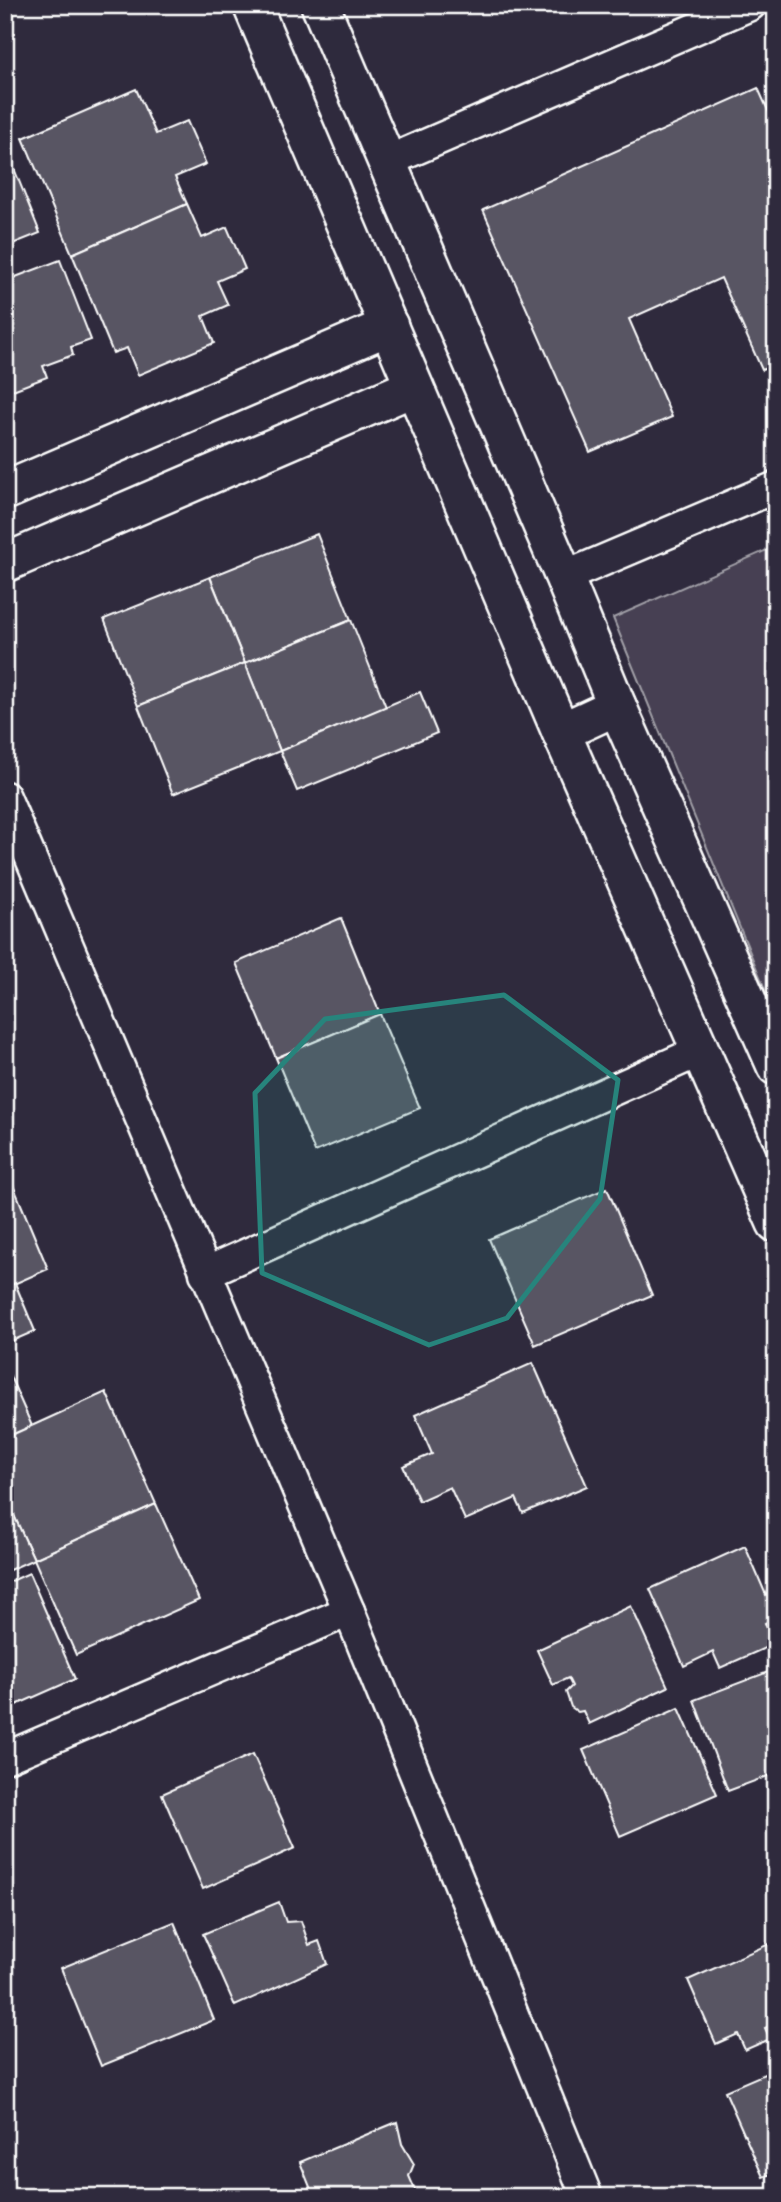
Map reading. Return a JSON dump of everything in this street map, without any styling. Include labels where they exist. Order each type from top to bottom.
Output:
[{"type":"street","points":[[252,5],[561,732],[776,1223]]},
{"type":"street","points":[[320,5],[617,706],[776,1066]]},
{"type":"street","points":[[388,161],[750,5]]},
{"type":"street","points":[[5,491],[389,326]]},
{"type":"street","points":[[5,563],[414,387]]},
{"type":"street","points":[[564,577],[776,487]]},
{"type":"street","points":[[561,732],[617,706]]},
{"type":"street","points":[[5,797],[349,1611],[587,2197]]},
{"type":"street","points":[[205,1273],[702,1050]]},
{"type":"street","points":[[5,1758],[349,1611]]},
{"type":"highlighted area","points":[[504,995],[618,1080],[600,1199],[507,1318],[429,1345],[262,1273],[255,1093],[325,1019]]},
{"type":"shaded area","points":[[776,546],[776,1016],[613,618]]},
{"type":"building","points":[[758,88],[776,128],[776,364],[762,370],[721,278],[629,319],[672,417],[590,452],[483,210]]},
{"type":"building","points":[[136,89],[156,134],[187,121],[206,164],[175,177],[187,204],[72,254],[23,138]]},
{"type":"building","points":[[11,161],[40,233],[5,247],[5,163]]},
{"type":"building","points":[[187,204],[202,238],[227,227],[245,269],[217,281],[228,305],[203,316],[214,343],[138,375],[127,348],[113,353],[72,254]]},
{"type":"building","points":[[60,260],[91,340],[71,347],[73,355],[43,366],[47,377],[5,393],[5,281]]},
{"type":"building","points":[[317,534],[351,620],[245,663],[210,577]]},
{"type":"building","points":[[210,577],[245,663],[138,706],[104,619]]},
{"type":"building","points":[[351,620],[386,707],[280,751],[245,663]]},
{"type":"building","points":[[245,663],[280,751],[173,794],[138,706]]},
{"type":"building","points":[[420,692],[437,733],[297,791],[280,751]]},
{"type":"building","points":[[341,918],[380,1014],[276,1058],[236,963]]},
{"type":"building","points":[[380,1014],[420,1108],[315,1152],[276,1058]]},
{"type":"building","points":[[5,1166],[48,1269],[5,1288]]},
{"type":"building","points":[[607,1188],[652,1295],[535,1345],[489,1239]]},
{"type":"building","points":[[15,1283],[35,1331],[5,1344],[5,1288]]},
{"type":"building","points":[[533,1363],[587,1486],[523,1513],[516,1498],[465,1520],[450,1487],[419,1501],[403,1466],[432,1454],[415,1415]]},
{"type":"building","points":[[5,1365],[32,1426],[5,1438]]},
{"type":"building","points":[[106,1392],[156,1504],[34,1559],[5,1496],[5,1438]]},
{"type":"building","points":[[5,1496],[34,1559],[5,1572]]},
{"type":"building","points":[[156,1504],[199,1600],[76,1655],[34,1559]]},
{"type":"building","points":[[745,1546],[766,1595],[773,1592],[776,1599],[776,1618],[765,1623],[774,1644],[720,1668],[713,1652],[684,1666],[650,1589]]},
{"type":"building","points":[[29,1573],[75,1679],[5,1710],[5,1584]]},
{"type":"building","points":[[631,1606],[668,1687],[589,1724],[583,1711],[578,1712],[571,1707],[566,1692],[572,1686],[568,1678],[553,1685],[537,1650]]},
{"type":"building","points":[[776,1669],[776,1773],[728,1791],[694,1700]]},
{"type":"building","points":[[679,1708],[717,1794],[620,1836],[583,1750]]},
{"type":"building","points":[[253,1754],[295,1848],[203,1889],[162,1794]]},
{"type":"building","points":[[279,1902],[286,1922],[301,1921],[309,1945],[319,1941],[327,1964],[235,2006],[203,1934]]},
{"type":"building","points":[[174,1922],[214,2020],[101,2066],[61,1968]]},
{"type":"building","points":[[776,1941],[776,2023],[765,2028],[770,2039],[745,2050],[738,2034],[716,2044],[688,1980]]},
{"type":"building","points":[[776,2069],[776,2172],[763,2177],[725,2091]]},
{"type":"building","points":[[397,2122],[402,2144],[414,2164],[409,2176],[416,2192],[405,2197],[314,2197],[300,2162]]}]
